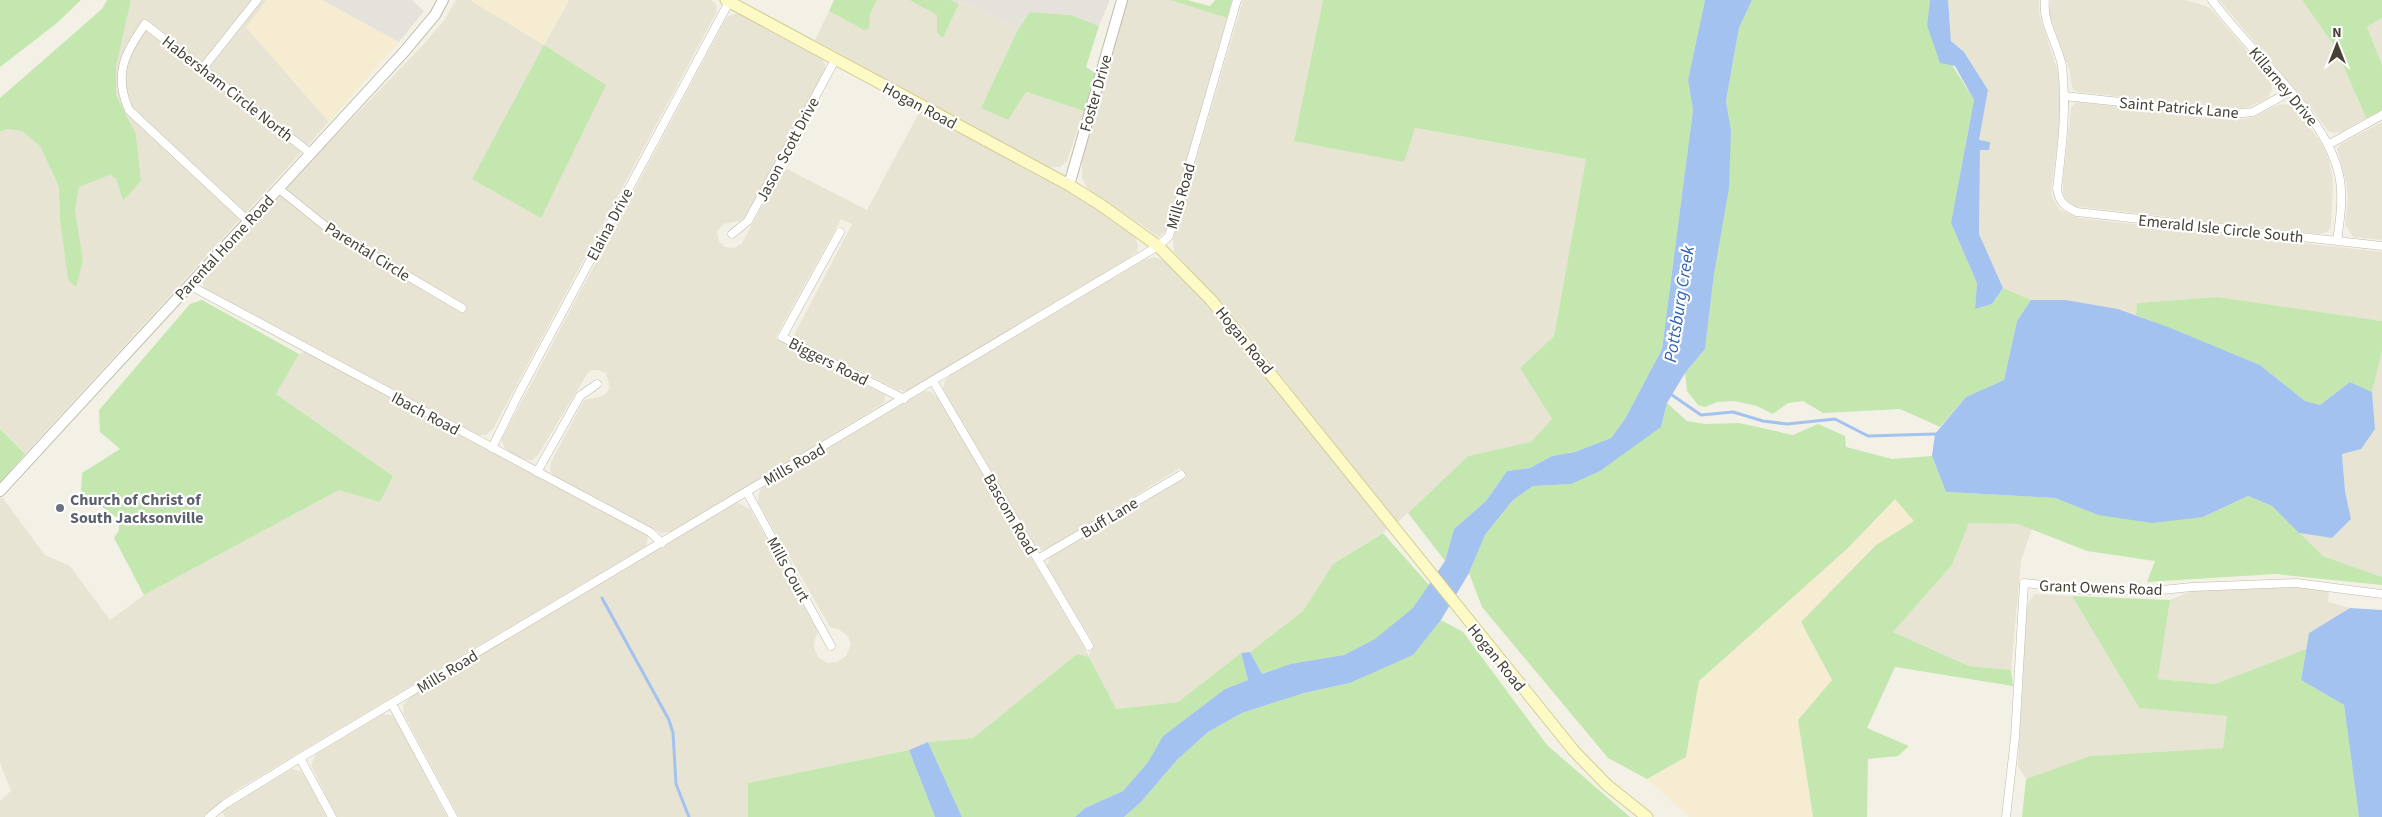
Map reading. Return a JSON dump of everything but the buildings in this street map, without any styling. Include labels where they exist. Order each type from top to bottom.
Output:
[{"type":"main road","name":"Hogan Road","points":[[728,1],[1069,185],[1101,205],[1158,246],[1226,317],[1574,751],[1607,785],[1647,817]]},
{"type":"street","points":[[203,68],[257,0]]},
{"type":"street","name":"Parental Home Road","points":[[0,491],[424,29],[443,0]]},
{"type":"street","name":"Foster Drive","points":[[1069,185],[1122,0]]},
{"type":"street","name":"Mills Road","points":[[209,817],[225,804],[300,758],[1158,246],[1169,236],[1236,0]]},
{"type":"street","points":[[2045,0],[2044,11],[2061,60],[2064,96]]},
{"type":"street","name":"Killarney Drive","points":[[2212,0],[2309,115],[2328,145],[2337,168],[2341,186],[2342,208],[2337,241]]},
{"type":"street","name":"Elaina Drive","points":[[492,448],[539,355],[728,1]]},
{"type":"street","name":"Habersham Circle North","points":[[248,221],[128,110],[122,95],[121,69],[129,47],[145,24],[310,153]]},
{"type":"street","name":"Jason Scott Drive","points":[[732,234],[748,221],[835,60]]},
{"type":"street","name":"Saint Patrick Lane","points":[[2064,96],[2234,114],[2254,112],[2289,92]]},
{"type":"street","name":"Emerald Isle Circle South","points":[[2064,96],[2065,119],[2057,189],[2058,197],[2062,204],[2077,212],[2382,246]]},
{"type":"street","points":[[2328,145],[2382,115]]},
{"type":"street","name":"Parental Circle","points":[[278,188],[330,230],[462,308]]},
{"type":"street","name":"Biggers Road","points":[[840,232],[782,337],[904,399]]},
{"type":"street","name":"Ibach Road","points":[[189,285],[650,532],[662,543]]},
{"type":"street","name":"Bascom Road","points":[[933,381],[1089,646]]},
{"type":"street","points":[[537,472],[580,396],[597,384]]},
{"type":"street","name":"Buff Lane","points":[[1038,559],[1181,475]]},
{"type":"street","name":"Mills Court","points":[[746,492],[831,646]]},
{"type":"street","name":"Grant Owens Road","points":[[2006,817],[2015,738],[2024,583],[2089,590],[2152,592],[2192,587],[2296,583],[2382,594]]},
{"type":"street","points":[[392,704],[453,817]]},
{"type":"street","points":[[300,758],[332,817]]},
{"type":"shaded area","points":[[131,0],[267,0],[246,27],[329,122],[25,454],[0,429],[0,132],[7,129],[22,131],[40,146],[59,187],[60,220],[68,280],[75,286],[83,260],[75,210],[79,187],[110,175],[116,179],[123,201],[141,181],[136,134],[116,95],[116,67]]},
{"type":"shaded area","points":[[267,0],[322,0],[399,42],[329,122],[246,27]]},
{"type":"shaded area","points":[[322,0],[412,0],[424,11],[399,42]]},
{"type":"shaded area","points":[[456,0],[470,0],[544,45],[569,0],[712,0],[717,6],[716,13],[493,429],[486,435],[478,435],[204,288],[202,281],[310,162],[424,44],[445,19]]},
{"type":"shaded area","points":[[470,0],[569,0],[544,45]]},
{"type":"shaded area","points":[[877,0],[909,0],[938,15],[937,33],[943,38],[959,4],[967,3],[1018,29],[981,108],[1025,92],[1084,111],[1067,161],[1060,167],[1048,167],[815,40],[829,11],[864,30]]},
{"type":"shaded area","points":[[950,0],[1110,0],[1099,26],[1071,15],[1030,12],[1018,29],[967,3],[959,4]]},
{"type":"shaded area","points":[[1126,0],[1170,0],[1227,18],[1166,231],[1159,237],[1087,188],[1082,178],[1082,162]]},
{"type":"shaded area","points":[[1243,0],[1323,0],[1294,141],[1414,128],[1586,159],[1554,336],[1520,368],[1552,419],[1531,442],[1468,456],[1397,523],[1244,329],[1174,252],[1173,239]]},
{"type":"shaded area","points":[[1948,0],[2039,0],[2039,13],[2060,79],[2060,125],[2051,189],[2052,197],[2060,210],[2079,218],[2382,252],[2382,321],[2217,297],[2137,303],[2136,315],[2118,309],[2066,300],[2031,300],[2003,288],[1979,234],[1980,150],[1989,142],[1979,140],[1988,90],[1964,52],[1951,41]]},
{"type":"shaded area","points":[[2051,0],[2185,0],[2203,5],[2210,8],[2271,79],[2272,89],[2268,98],[2249,107],[2239,109],[2078,92],[2073,89],[2070,72],[2049,13]]},
{"type":"shaded area","points":[[2219,0],[2302,0],[2335,47],[2366,118],[2343,131],[2335,133],[2328,131],[2315,113]]},
{"type":"shaded area","points":[[741,13],[821,58],[825,64],[825,70],[747,216],[739,221],[723,224],[717,232],[719,241],[725,247],[735,248],[742,243],[783,167],[867,210],[920,111],[1073,194],[1134,235],[1138,246],[1137,252],[1125,260],[907,391],[898,390],[793,337],[852,224],[841,219],[775,338],[885,395],[884,403],[671,532],[661,533],[553,475],[550,470],[551,462],[584,400],[606,394],[610,387],[606,373],[598,370],[589,371],[538,455],[532,460],[526,460],[506,450],[501,440],[727,17]]},
{"type":"shaded area","points":[[2382,18],[2382,65],[2367,27]]},
{"type":"shaded area","points":[[2076,102],[2235,120],[2254,117],[2277,105],[2290,104],[2295,107],[2322,144],[2329,160],[2333,180],[2331,227],[2327,232],[2319,234],[2073,206],[2067,201],[2063,192],[2063,181],[2071,108]]},
{"type":"shaded area","points":[[2382,122],[2382,240],[2353,237],[2345,224],[2348,199],[2346,181],[2337,149],[2341,144]]},
{"type":"shaded area","points":[[1154,257],[1165,261],[1220,316],[1388,529],[1333,564],[1303,611],[1250,652],[1241,653],[1178,702],[1115,709],[1089,657],[1077,654],[973,738],[928,742],[909,750],[748,783],[748,817],[459,817],[403,713],[403,705],[410,697],[736,502],[750,509],[818,632],[814,647],[818,657],[827,663],[837,662],[846,656],[851,645],[848,636],[840,630],[830,627],[758,502],[758,495],[763,486],[924,391],[931,392],[938,398],[1089,656],[1094,644],[1047,566],[1050,557],[1187,477],[1180,468],[1046,550],[1038,550],[943,389],[945,380],[950,375],[1144,260]]},
{"type":"shaded area","points":[[2381,351],[2382,577],[2323,556],[2299,533],[2332,538],[2351,519],[2345,491],[2342,454],[2375,429],[2372,392]]},
{"type":"shaded area","points":[[305,352],[647,535],[646,546],[235,791],[204,817],[0,817],[0,801],[11,791],[0,763],[0,499],[2,497],[45,555],[70,566],[110,620],[144,595],[339,490],[380,501],[393,476],[276,394],[299,354]]},
{"type":"shaded area","points":[[1895,498],[1914,521],[1876,545],[1801,622],[1832,680],[1798,721],[1813,817],[1689,817],[1647,779],[1686,757],[1699,681],[1848,548]]},
{"type":"shaded area","points":[[1969,523],[2018,524],[2032,529],[2021,560],[2011,670],[1969,666],[1893,632],[1952,565]]},
{"type":"shaded area","points":[[2280,586],[2329,589],[2328,602],[2350,608],[2309,633],[2306,649],[2215,684],[2158,679],[2170,600],[2192,591]]},
{"type":"shaded area","points":[[2034,594],[2072,596],[2139,708],[2227,716],[2223,748],[2090,756],[2026,779],[2018,766],[2027,605]]},
{"type":"shaded area","points":[[383,714],[392,715],[397,722],[447,817],[337,817],[311,765],[316,754]]},
{"type":"shaded area","points":[[292,769],[300,771],[304,775],[326,817],[225,817],[222,811]]},
{"type":"green space","points":[[0,0],[81,0],[57,23],[0,67]]},
{"type":"green space","points":[[107,0],[131,0],[116,67],[116,95],[136,134],[141,181],[123,201],[116,179],[110,175],[79,187],[75,210],[83,260],[76,287],[68,280],[60,220],[59,187],[40,146],[22,131],[7,129],[0,132],[0,98],[102,9]]},
{"type":"green space","points":[[834,0],[877,0],[870,15],[869,28],[864,30],[829,11]]},
{"type":"green space","points":[[909,0],[950,0],[959,4],[943,38],[937,33],[937,15]]},
{"type":"green space","points":[[1170,0],[1187,0],[1210,6],[1215,0],[1232,0],[1227,18]]},
{"type":"green space","points":[[1323,0],[1705,0],[1688,80],[1693,110],[1662,349],[1625,419],[1611,438],[1575,452],[1552,456],[1530,468],[1507,471],[1486,501],[1454,529],[1445,561],[1408,513],[1468,456],[1531,442],[1552,419],[1520,368],[1554,336],[1586,159],[1415,128],[1404,162],[1294,141]]},
{"type":"green space","points":[[1752,0],[1930,0],[1927,25],[1974,100],[1951,223],[1977,283],[1975,309],[1992,304],[2003,288],[2031,300],[2017,321],[2004,380],[1966,397],[1940,427],[1900,409],[1823,413],[1803,401],[1788,403],[1773,414],[1757,406],[1734,401],[1717,402],[1705,407],[1698,405],[1687,391],[1685,373],[1705,349],[1731,130],[1726,101],[1739,28]]},
{"type":"green space","points":[[2302,0],[2382,0],[2382,18],[2367,27],[2382,65],[2382,110],[2366,118],[2335,47]]},
{"type":"green space","points":[[1030,12],[1071,15],[1099,26],[1086,67],[1095,73],[1084,111],[1026,92],[1008,120],[981,108],[1018,29]]},
{"type":"green space","points":[[544,45],[606,85],[541,218],[472,179]]},
{"type":"green space","points":[[2217,297],[2382,321],[2382,351],[2372,392],[2350,382],[2320,405],[2305,401],[2260,365],[2136,315],[2137,303]]},
{"type":"green space","points":[[202,300],[299,354],[276,394],[393,476],[380,502],[339,490],[144,595],[114,538],[119,530],[119,519],[81,492],[82,473],[120,449],[100,432],[99,410],[190,304]]},
{"type":"green space","points":[[1667,403],[1687,421],[1705,424],[1739,423],[1793,435],[1818,424],[1845,436],[1846,447],[1892,459],[1932,456],[1946,492],[2055,498],[2098,515],[2203,517],[2248,496],[2272,506],[2323,556],[2382,577],[2382,585],[2275,574],[2147,582],[2155,561],[2087,551],[2018,524],[1969,523],[1952,565],[1893,632],[1969,666],[2011,670],[2013,686],[1895,667],[1867,728],[1909,746],[1898,756],[1868,759],[1867,817],[1813,817],[1798,720],[1832,680],[1801,622],[1876,545],[1914,521],[1895,499],[1848,548],[1699,681],[1686,757],[1647,779],[1608,758],[1482,607],[1469,573],[1485,535],[1513,500],[1533,486],[1571,484],[1661,427]]},
{"type":"green space","points":[[0,429],[25,454],[0,483]]},
{"type":"green space","points":[[1383,533],[1429,585],[1413,609],[1376,639],[1344,655],[1290,664],[1262,674],[1250,652],[1303,611],[1333,564]]},
{"type":"green space","points":[[2072,596],[2170,600],[2158,679],[2215,684],[2306,649],[2301,680],[2344,705],[2359,817],[2022,817],[2026,779],[2090,756],[2223,748],[2227,716],[2139,708]]},
{"type":"green space","points":[[1441,620],[1463,632],[1547,745],[1630,817],[1124,817],[1141,802],[1177,760],[1208,732],[1242,713],[1304,693],[1350,683],[1412,655]]},
{"type":"green space","points":[[1241,653],[1248,680],[1225,689],[1163,736],[1148,762],[1123,791],[1085,808],[1075,817],[962,817],[928,742],[973,738],[1077,654],[1089,657],[1116,709],[1178,702]]},
{"type":"green space","points":[[909,750],[935,817],[748,817],[748,783]]},
{"type":"water","name":"Pottsburg Creek","points":[[1705,0],[1752,0],[1739,28],[1726,101],[1731,130],[1729,188],[1714,274],[1705,349],[1685,373],[1667,403],[1661,427],[1600,471],[1571,484],[1533,486],[1513,500],[1485,535],[1469,573],[1441,620],[1413,655],[1350,683],[1304,693],[1242,713],[1208,732],[1177,760],[1141,802],[1124,817],[1075,817],[1085,808],[1123,791],[1148,762],[1163,736],[1225,689],[1248,680],[1241,653],[1250,652],[1262,674],[1290,664],[1344,655],[1375,639],[1413,608],[1445,561],[1454,529],[1486,501],[1507,471],[1530,468],[1552,456],[1575,452],[1611,438],[1625,419],[1662,349],[1693,110],[1688,80]]},
{"type":"water","points":[[1930,0],[1948,0],[1951,41],[1964,52],[1988,90],[1979,140],[1990,142],[1989,150],[1980,150],[1979,234],[2003,288],[1992,304],[1975,309],[1977,283],[1951,223],[1974,100],[1955,66],[1940,63],[1927,25]]},
{"type":"water","points":[[2031,300],[2066,300],[2118,309],[2168,327],[2260,365],[2305,401],[2320,405],[2350,382],[2372,392],[2375,429],[2361,449],[2342,454],[2345,491],[2351,519],[2332,538],[2299,533],[2272,506],[2248,496],[2203,517],[2152,523],[2098,515],[2055,498],[1946,492],[1932,456],[1935,434],[1966,397],[2004,380],[2017,321]]},
{"type":"water","points":[[2350,608],[2382,610],[2382,817],[2359,817],[2344,705],[2301,680],[2309,633]]},
{"type":"water","points":[[928,742],[962,817],[935,817],[909,750]]},
{"type":"waterway","points":[[1672,395],[1701,415],[1733,412],[1763,421],[1787,424],[1835,419],[1868,436],[1935,434]]},
{"type":"waterway","points":[[602,598],[669,720],[673,733],[676,784],[689,817]]},
{"type":"place","name":"Church of Christ of South Jacksonville","points":[[60,508]]}]
